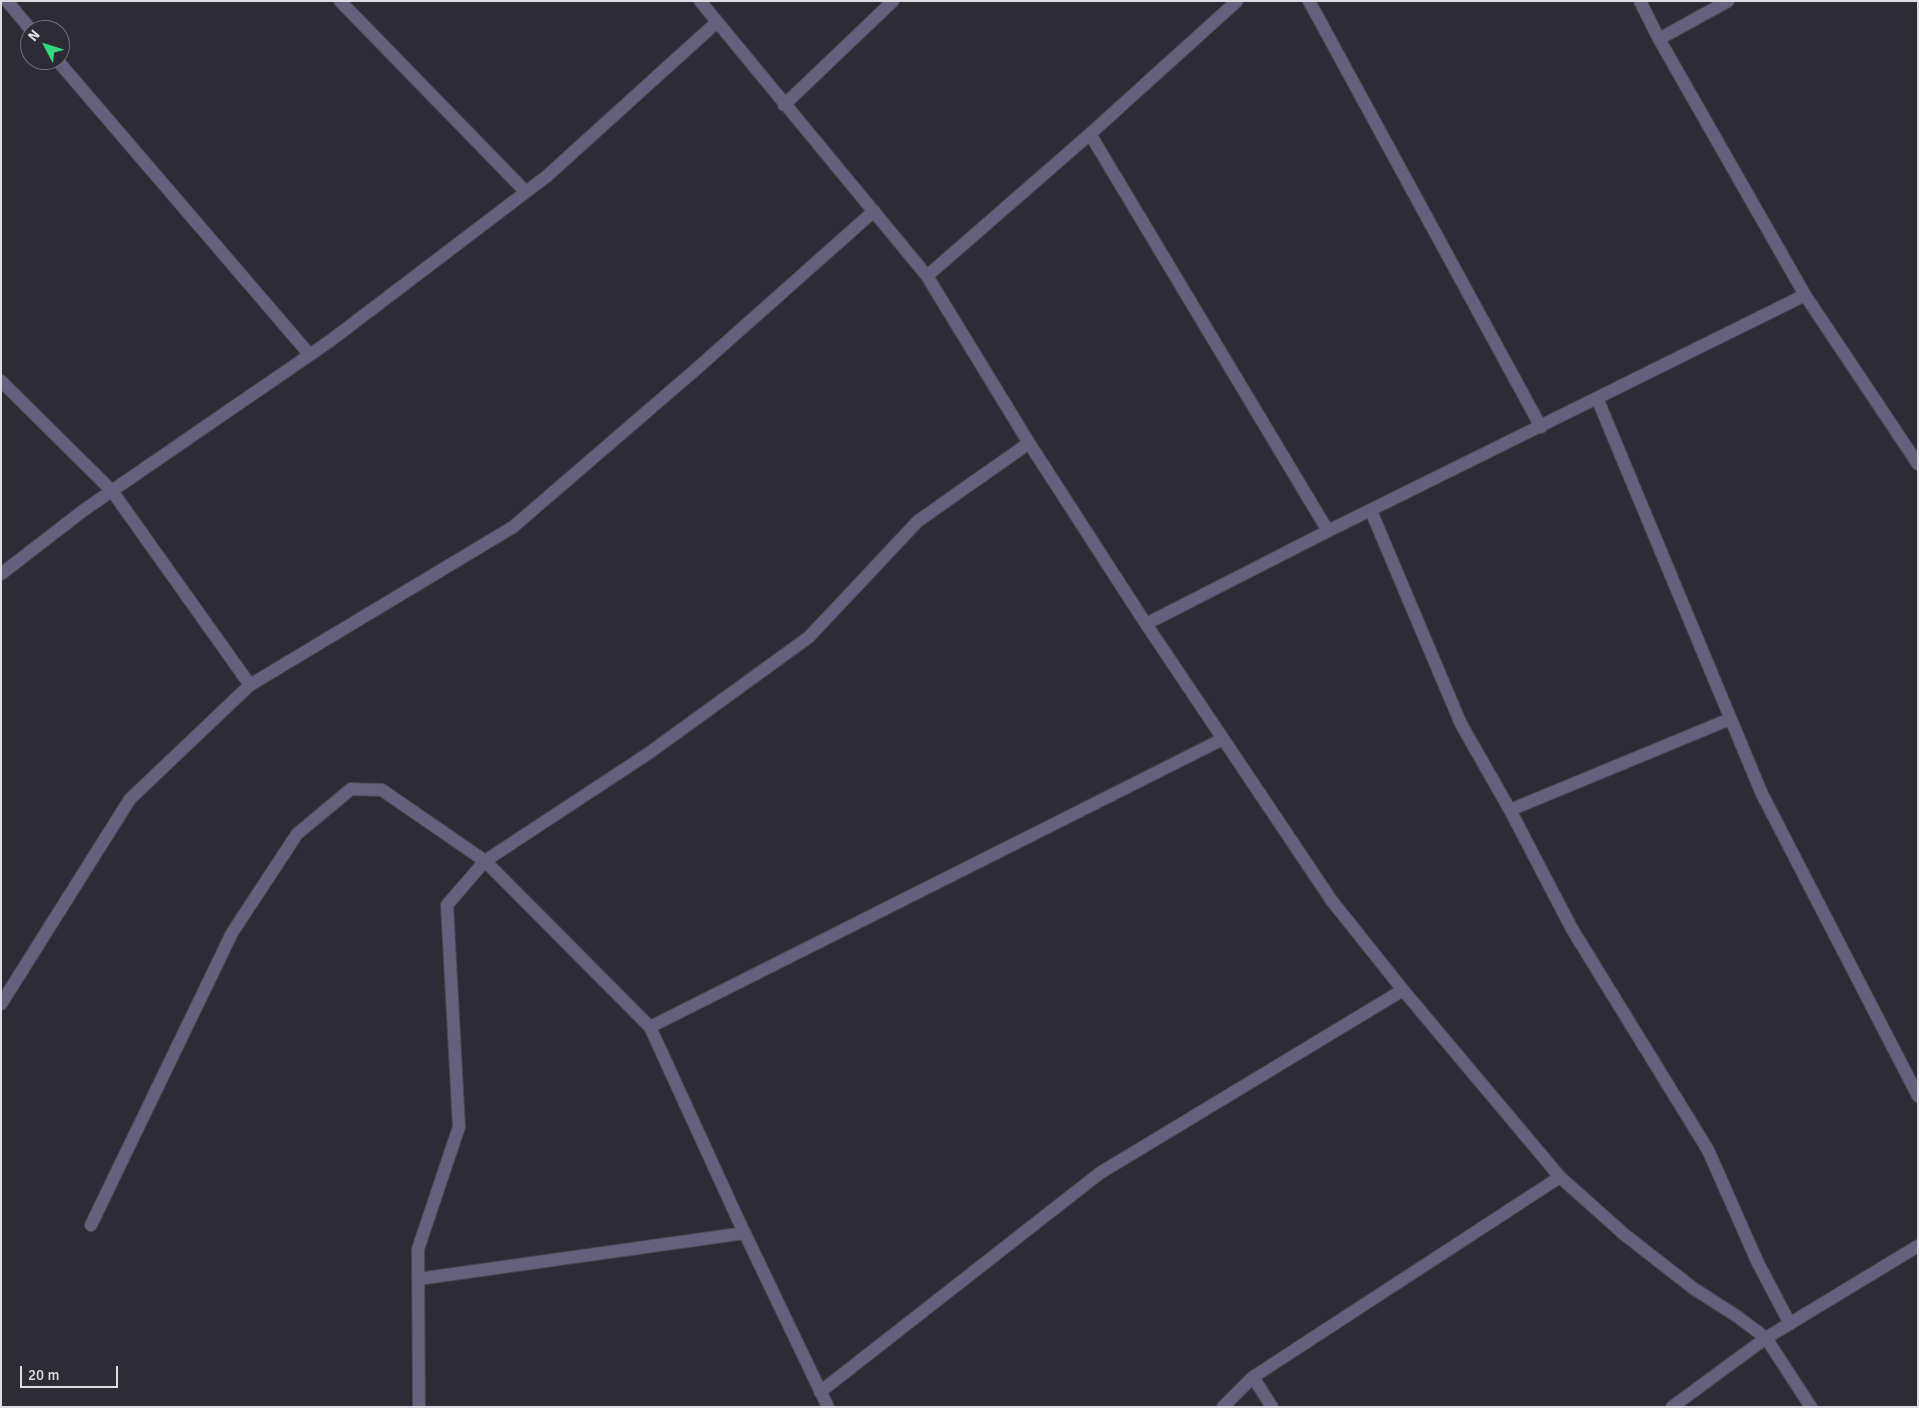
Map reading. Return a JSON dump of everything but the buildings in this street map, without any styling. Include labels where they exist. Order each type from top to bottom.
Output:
[{"type":"street","points":[[7,1],[23,20]]},
{"type":"street","points":[[340,1],[526,192]]},
{"type":"street","points":[[700,1],[927,276],[1029,443],[1146,624],[1332,901],[1403,990],[1560,1177],[1625,1235],[1693,1288],[1738,1317],[1766,1338],[1811,1407]]},
{"type":"street","points":[[784,105],[893,1]]},
{"type":"street","points":[[927,276],[1090,134],[1237,1]]},
{"type":"street","points":[[1309,1],[1540,427]]},
{"type":"street","points":[[1640,1],[1659,39],[1805,295],[1918,464]]},
{"type":"street","points":[[1659,39],[1728,1]]},
{"type":"street","points":[[1,574],[84,510],[310,355],[526,192],[716,22]]},
{"type":"street","points":[[66,70],[310,355]]},
{"type":"street","points":[[1090,134],[1328,531]]},
{"type":"street","points":[[1,1004],[130,799],[250,685],[513,527],[694,371],[874,211]]},
{"type":"street","points":[[1146,624],[1328,531],[1805,295]]},
{"type":"street","points":[[1,381],[112,491],[250,685]]},
{"type":"street","points":[[1597,398],[1762,794],[1918,1096]]},
{"type":"street","points":[[419,1407],[418,1249],[459,1127],[447,905],[485,861],[648,753],[809,637],[918,521],[1029,443]]},
{"type":"street","points":[[1371,511],[1462,724],[1510,810],[1572,929],[1708,1150],[1757,1261],[1790,1324]]},
{"type":"street","points":[[1510,810],[1730,719]]},
{"type":"street","points":[[650,1027],[1223,739]]},
{"type":"street","points":[[91,1225],[232,933],[297,834],[351,789],[382,790],[485,861],[650,1027],[828,1407]]},
{"type":"street","points":[[820,1392],[1100,1173],[1403,990]]},
{"type":"street","points":[[1223,1407],[1252,1377],[1560,1177]]},
{"type":"street","points":[[418,1280],[745,1233]]},
{"type":"street","points":[[1672,1407],[1766,1338],[1918,1246]]},
{"type":"street","points":[[1252,1377],[1272,1407]]}]
